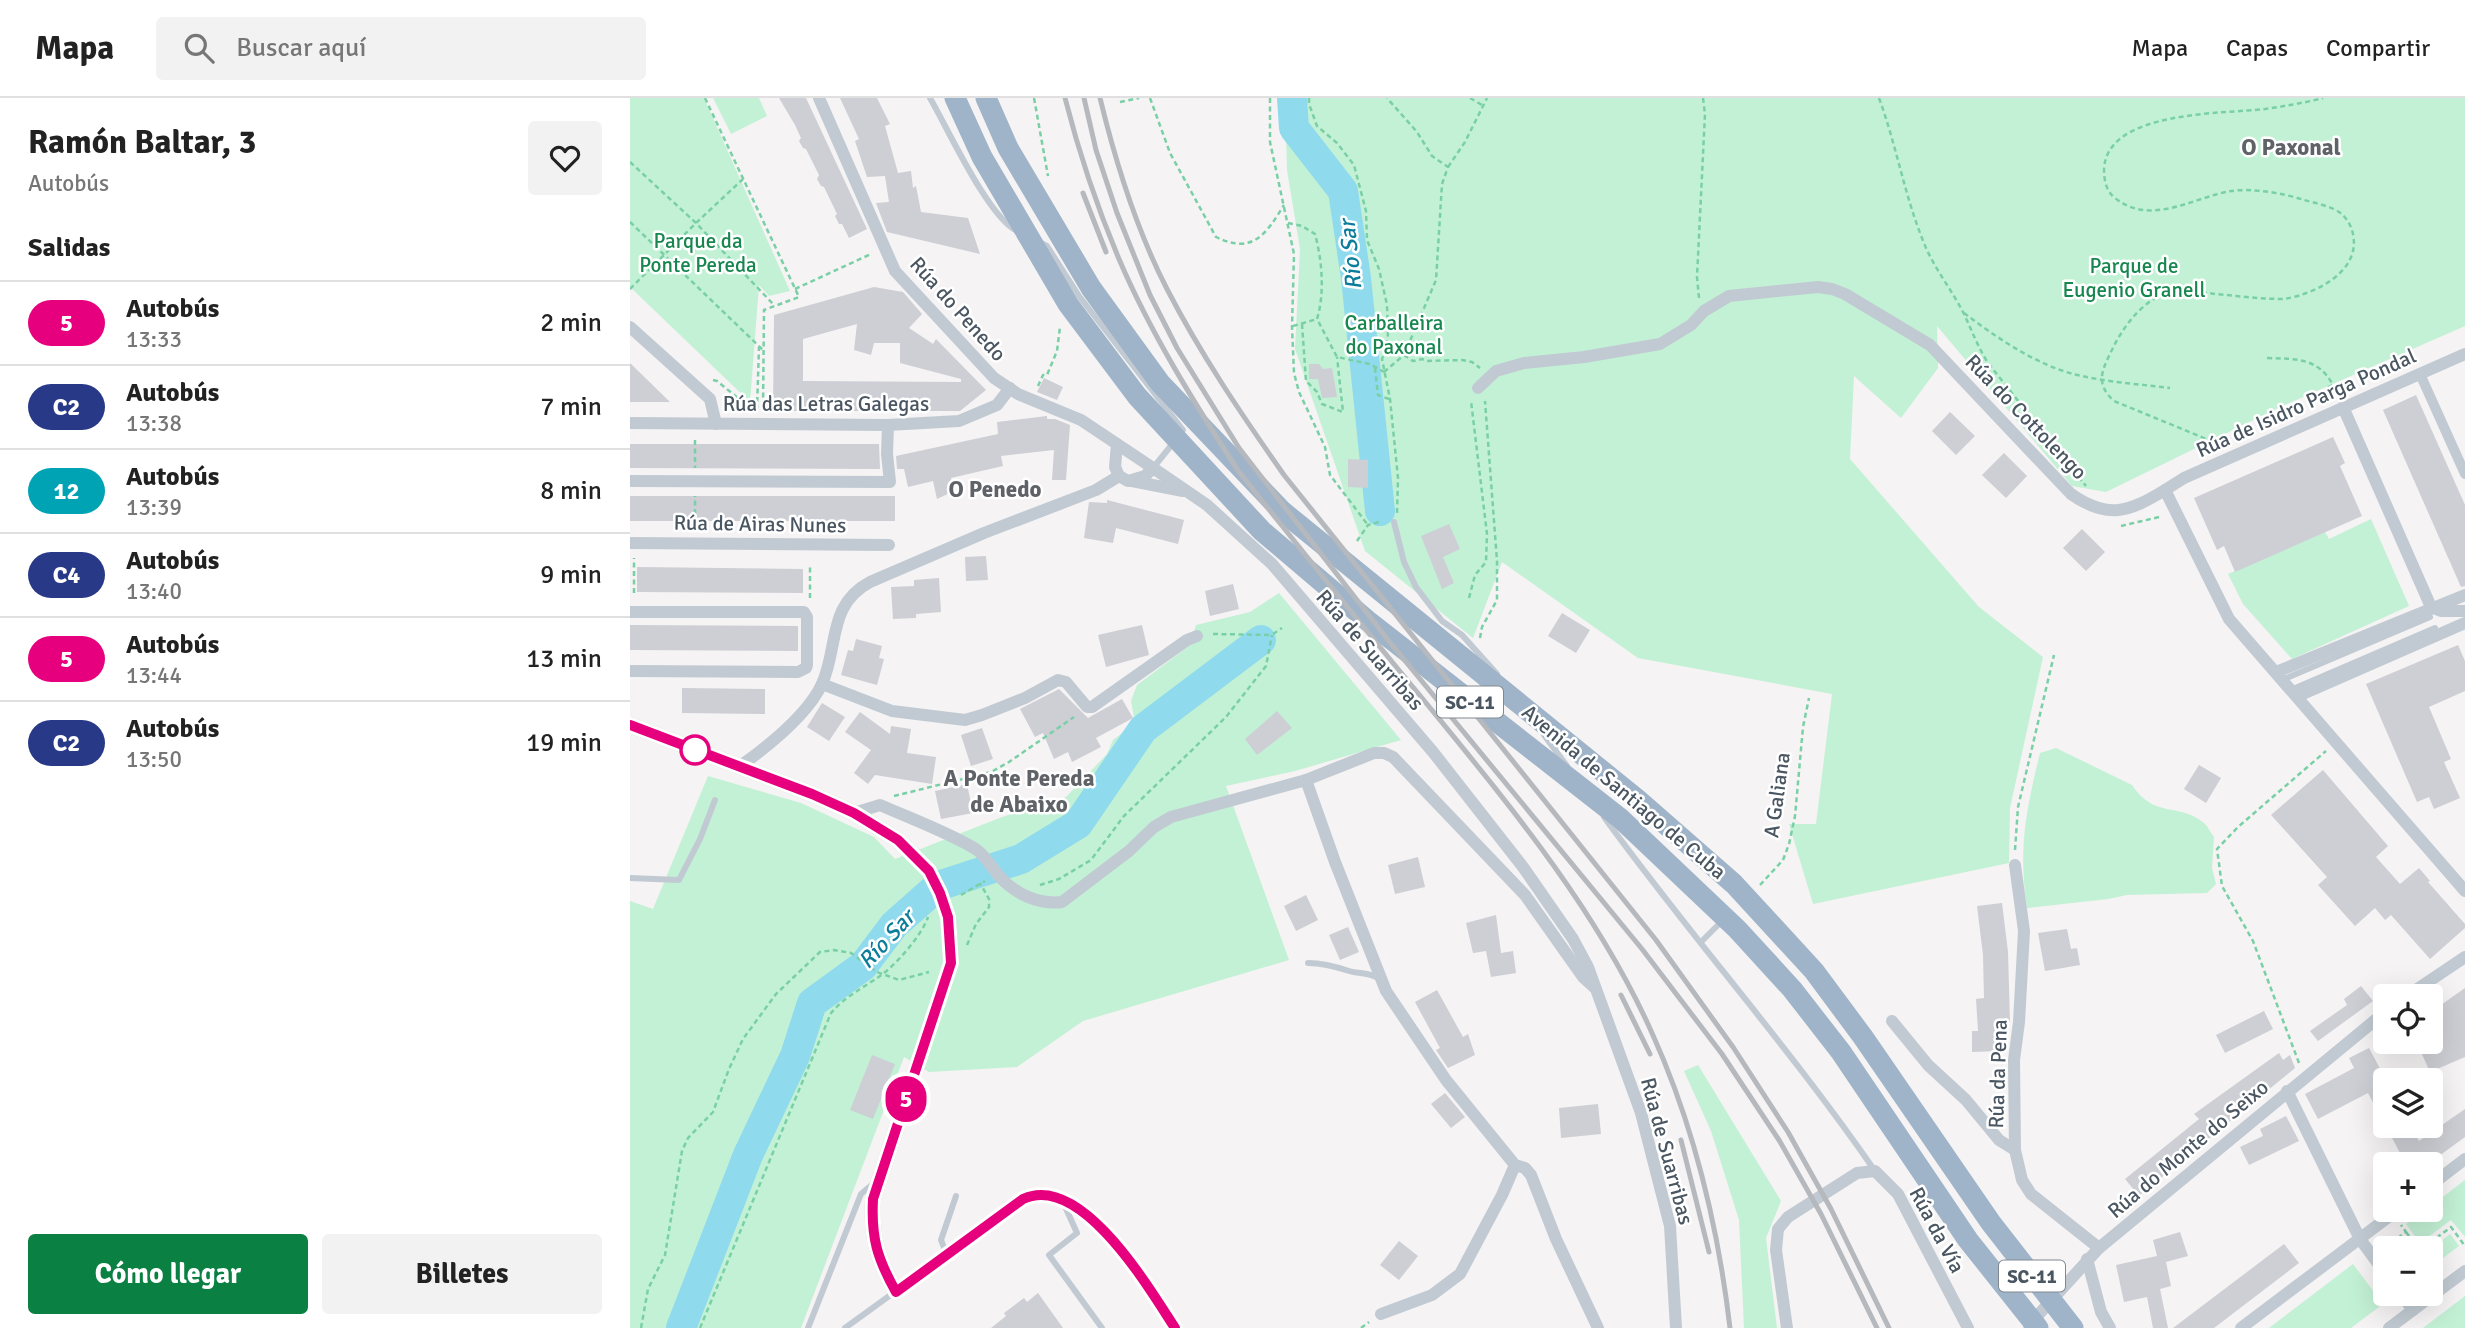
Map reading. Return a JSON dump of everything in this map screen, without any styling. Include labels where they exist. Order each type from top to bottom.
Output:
[{"type":"highway","name":"Avenida de Santiago de Cuba","points":[[955,98],[982,157],[1068,304],[1137,396],[1262,531],[1368,621],[1621,819],[1737,929],[1792,989],[1840,1052],[1968,1240],[2038,1328]]},
{"type":"highway","name":"Avenida de Santiago de Cuba","points":[[986,98],[1008,148],[1091,288],[1160,383],[1282,511],[1638,800],[1734,884],[1822,982],[1991,1223],[2073,1328]]},
{"type":"street","name":"Rúa do Penedo","points":[[819,98],[895,271],[994,377],[1031,399],[1081,420],[1153,468]]},
{"type":"street","name":"Rúa do Cottolengo","points":[[1483,384],[1496,371],[1524,363],[1584,357],[1660,344],[1691,325],[1704,311],[1729,296],[1818,287],[1832,289],[1845,294],[1930,345],[2071,494],[2102,509]]},
{"type":"street","points":[[630,327],[710,398],[714,405],[716,424]]},
{"type":"street","name":"Rúa de Isidro Parga Pondal","points":[[2165,490],[2184,478],[2465,354]]},
{"type":"street","points":[[2420,374],[2465,474]]},
{"type":"street","name":"Rúa das Letras Galegas","points":[[630,424],[888,425],[959,421],[997,405],[1010,388]]},
{"type":"street","points":[[2343,407],[2430,612]]},
{"type":"street","points":[[630,481],[890,482],[888,425]]},
{"type":"street","points":[[1117,444],[1115,467],[1124,479],[1188,492]]},
{"type":"street","points":[[739,767],[794,722],[822,684],[841,612],[854,591],[984,533],[1124,479],[1145,476],[1153,468]]},
{"type":"street","name":"Rúa de Suarribas","points":[[1153,468],[1207,505],[1272,564],[1433,752],[1523,867],[1573,939],[1597,989],[1641,1113],[1670,1226],[1676,1328]]},
{"type":"street","points":[[2102,509],[2118,512],[2127,510],[2165,490],[2230,619],[2465,891]]},
{"type":"street","name":"Rúa de Airas Nunes","points":[[630,543],[889,545]]},
{"type":"street","points":[[2288,684],[2465,595]]},
{"type":"street","points":[[630,612],[807,609],[807,664],[803,670],[630,671]]},
{"type":"street","points":[[2430,612],[2465,611]]},
{"type":"street","points":[[2288,684],[2465,623]]},
{"type":"street","points":[[822,684],[892,711],[965,720],[1025,698],[1058,680],[1066,682],[1087,707],[1102,702],[1187,640],[1197,636]]},
{"type":"street","points":[[630,725],[812,794],[854,813],[898,840],[929,871],[940,893],[948,917],[951,963],[873,1199],[873,1234],[880,1264],[896,1292]]},
{"type":"street","name":"Rúa de Suarribas","points":[[880,805],[978,850],[998,874],[1019,891],[1041,902],[1062,902],[1129,851],[1154,827],[1171,817],[1306,779],[1374,753],[1384,753],[1393,757],[1525,894],[1583,977],[1597,989]]},
{"type":"street","points":[[1306,779],[1335,862],[1386,991],[1446,1080],[1515,1165],[1525,1168],[1531,1175],[1556,1239],[1598,1328]]},
{"type":"street","points":[[854,813],[880,805]]},
{"type":"street","name":"Rúa da Pena","points":[[2015,865],[2024,931],[2014,1060],[2015,1150],[2022,1180],[2031,1194],[2099,1248]]},
{"type":"street","points":[[2425,984],[2465,957]]},
{"type":"street","points":[[1892,1021],[1928,1065],[1966,1100],[1999,1140],[2015,1150]]},
{"type":"street","name":"Rúa do Monte do Seixo","points":[[2026,1328],[2099,1248],[2373,1022]]},
{"type":"street","points":[[2287,1091],[2360,1239],[2373,1257]]},
{"type":"street","points":[[2443,1176],[2465,1159]]},
{"type":"street","points":[[1381,1314],[1432,1294],[1460,1274],[1515,1165]]},
{"type":"street","points":[[1787,1328],[1776,1250],[1778,1229],[1788,1217],[1857,1173],[1875,1171]]},
{"type":"street","name":"Rúa da Vía","points":[[1875,1171],[1898,1194],[1968,1328]]},
{"type":"street","points":[[2241,1328],[2382,1222]]},
{"type":"street","points":[[2084,1262],[2101,1312],[2110,1328]]},
{"type":"street","points":[[2389,1328],[2465,1271]]},
{"type":"street","points":[[2410,1306],[2413,1310]]},
{"type":"lane","points":[[930,98],[983,193],[1009,228],[1046,246],[1079,296],[1183,430],[1153,468]]},
{"type":"lane","points":[[1394,522],[1410,578],[1442,621],[1462,635],[1478,652],[1536,724],[1650,881],[1702,941],[1730,982],[1846,1127],[1875,1171]]},
{"type":"lane","points":[[2288,684],[2435,628]]},
{"type":"lane","points":[[630,878],[679,880],[700,839],[715,800]]},
{"type":"lane","points":[[1702,941],[1718,925]]},
{"type":"lane","points":[[1307,963],[1326,963],[1351,971],[1370,973],[1382,981]]},
{"type":"lane","points":[[808,1328],[861,1194],[880,1177]]},
{"type":"lane","points":[[845,1328],[1023,1199],[1042,1194],[1062,1200],[1095,1220],[1126,1255],[1175,1328]]},
{"type":"lane","points":[[947,1255],[941,1240],[956,1196]]},
{"type":"lane","points":[[1062,1200],[1077,1233],[1049,1255],[1102,1328]]},
{"type":"path","points":[[705,98],[799,297],[764,310],[763,411]]},
{"type":"path","points":[[1120,102],[1139,98]]},
{"type":"path","points":[[1150,98],[1170,153],[1216,237],[1228,243],[1255,241],[1268,230],[1284,205]]},
{"type":"path","points":[[1270,98],[1270,142],[1294,254],[1294,373],[1299,392],[1325,447],[1330,475],[1368,525]]},
{"type":"path","points":[[1309,98],[1317,126],[1354,165],[1362,187],[1367,240],[1379,269],[1387,305],[1387,348],[1382,359],[1390,399],[1398,478],[1398,509],[1394,522],[1380,520],[1368,525],[1357,541]]},
{"type":"path","points":[[1387,98],[1417,132],[1432,156],[1448,167]]},
{"type":"path","points":[[1470,98],[1482,105]]},
{"type":"path","points":[[1384,372],[1404,355],[1436,280],[1442,184],[1448,167],[1465,142],[1487,98]]},
{"type":"path","points":[[1703,98],[1705,114],[1697,277],[1704,311]]},
{"type":"path","points":[[1879,98],[1922,241],[1964,313],[1976,342],[1988,363],[2102,509]]},
{"type":"path","points":[[2221,445],[2114,401],[2104,392],[2101,379],[2109,355],[2129,321],[2143,307],[2172,291],[2262,299],[2300,297],[2324,286],[2341,273],[2352,255],[2354,242],[2350,225],[2338,212],[2301,199],[2256,190],[2232,191],[2180,207],[2155,210],[2131,207],[2114,197],[2106,186],[2104,168],[2107,155],[2114,145],[2132,131],[2169,120],[2199,114],[2265,109],[2323,98]]},
{"type":"path","points":[[1039,118],[1045,117]]},
{"type":"path","points":[[630,162],[696,223],[775,305]]},
{"type":"path","points":[[630,289],[743,179]]},
{"type":"path","points":[[630,222],[764,352]]},
{"type":"path","points":[[1288,223],[1302,226],[1315,234],[1321,256],[1320,310],[1317,319],[1336,357],[1343,412],[1322,404],[1317,391],[1306,382],[1302,324]]},
{"type":"path","points":[[795,289],[870,256],[873,248]]},
{"type":"path","points":[[1031,399],[1055,357],[1059,340],[1059,315],[1079,296]]},
{"type":"path","points":[[1964,313],[2034,358],[2072,373],[2170,388]]},
{"type":"path","points":[[1292,327],[1317,319]]},
{"type":"path","points":[[708,379],[718,381],[749,407],[757,408],[759,347]]},
{"type":"path","points":[[1404,355],[1413,361],[1422,359],[1472,362],[1482,370],[1497,561],[1497,600],[1482,627],[1478,652]]},
{"type":"path","points":[[1336,357],[1370,364],[1384,372]]},
{"type":"path","points":[[2267,358],[2302,359],[2320,369],[2333,385]]},
{"type":"path","points":[[1375,368],[1378,395],[1390,399]]},
{"type":"path","points":[[1469,598],[1475,575],[1486,562],[1487,534],[1471,400],[1483,384]]},
{"type":"path","points":[[634,557],[634,593]]},
{"type":"path","points":[[807,609],[810,566]]},
{"type":"path","points":[[1197,636],[1272,635],[1282,628]]},
{"type":"path","points":[[1019,891],[1059,879],[1091,860],[1124,816],[1226,717],[1266,666],[1272,635]]},
{"type":"path","points":[[2015,865],[2018,807],[2054,655]]},
{"type":"path","name":"A Galiana","points":[[1758,887],[1783,860],[1789,844],[1796,816],[1809,698]]},
{"type":"path","points":[[880,805],[887,797],[991,772],[1087,707]]},
{"type":"path","points":[[2304,1077],[2253,941],[2222,886],[2217,849],[2238,827],[2337,742]]},
{"type":"path","points":[[961,894],[998,874]]},
{"type":"path","points":[[641,1328],[648,1289],[665,1255],[682,1151],[688,1138],[713,1112],[743,1040],[776,994],[820,952],[834,950],[851,953],[877,972],[899,979],[921,976],[960,962],[965,955],[971,933],[989,907],[989,899],[980,883]]},
{"type":"path","points":[[700,1328],[825,1023],[839,1003],[883,974],[924,929],[928,917]]},
{"type":"path","points":[[2400,1225],[2409,1236]]},
{"type":"path","points":[[2439,1236],[2451,1227],[2465,1245]]},
{"type":"path","points":[[2400,1236],[2406,1232]]},
{"type":"green space","name":"Parque da Ponte Pereda","points":[[630,98],[704,98],[790,291],[769,296],[759,285],[750,402],[630,287]]},
{"type":"green space","points":[[713,98],[759,98],[767,116],[731,134]]},
{"type":"green space","points":[[1285,98],[2465,98],[2465,326],[2278,408],[2106,492],[2072,486],[1937,326],[1938,368],[1901,418],[1854,376],[1850,459],[1979,607],[2043,657],[2010,808],[2009,863],[1813,904],[1789,824],[1816,824],[1832,694],[1638,658],[1502,562],[1473,638],[1365,551],[1295,349],[1300,249],[1287,170]]},
{"type":"green space","points":[[2371,519],[2409,606],[2292,659],[2243,604],[2228,574],[2325,532],[2329,539]]},
{"type":"green space","points":[[1279,593],[1401,740],[1295,771],[1226,786],[1289,960],[1083,1021],[1017,1067],[929,1072],[904,1057],[801,1328],[630,1328],[630,901],[653,909],[708,776],[801,803],[874,837],[895,859],[1002,817],[1066,797],[1107,754],[1113,740],[1135,723],[1131,701],[1137,685],[1189,646],[1196,625],[1250,612]]},
{"type":"green space","points":[[2056,748],[2132,785],[2140,796],[2149,802],[2185,813],[2204,823],[2214,837],[2212,868],[2216,884],[2207,893],[2127,895],[2027,908],[2023,848],[2027,812],[2040,753]]},
{"type":"green space","points":[[1698,1065],[1781,1201],[1766,1238],[1777,1328],[1744,1328],[1739,1220],[1711,1131],[1684,1071]]},
{"type":"green space","points":[[2465,1180],[2465,1237],[2451,1220],[2429,1236],[2415,1236],[2406,1224],[2409,1222],[2443,1222],[2443,1197]]},
{"type":"green space","points":[[2450,1234],[2459,1246],[2443,1258],[2443,1240]]},
{"type":"green space","points":[[2353,1264],[2373,1291],[2373,1306],[2380,1306],[2351,1328],[2269,1328]]},
{"type":"green space","points":[[2465,1296],[2465,1328],[2423,1328]]},
{"type":"building","points":[[779,98],[806,98],[867,229],[849,238],[842,224],[839,224],[824,187],[817,179],[819,175]]},
{"type":"building","points":[[840,98],[877,98],[890,124],[885,126],[898,173],[911,171],[921,212],[968,218],[980,254],[887,232],[876,203],[889,202],[885,176],[867,177],[855,141],[859,139]]},
{"type":"building","points":[[874,287],[903,292],[922,314],[909,328],[933,344],[936,339],[986,390],[960,411],[773,411],[774,315]],"holes":[[[857,324],[854,350],[871,355],[874,343],[900,343],[900,363],[961,379],[961,382],[803,381],[803,339]]]},
{"type":"building","points":[[630,363],[670,402],[630,402]]},
{"type":"building","points":[[1309,364],[1319,364],[1323,369],[1332,368],[1337,397],[1322,398],[1318,379],[1309,379]]},
{"type":"building","points":[[1044,378],[1063,387],[1057,400],[1037,392]]},
{"type":"building","points":[[2416,395],[2465,505],[2465,586],[2461,587],[2383,410]]},
{"type":"building","points":[[1950,412],[1975,436],[1956,455],[1932,431]]},
{"type":"building","points":[[1047,416],[1047,419],[1070,425],[1066,480],[1052,480],[1054,450],[1001,456],[1003,466],[951,478],[954,491],[937,499],[933,481],[908,487],[904,469],[897,469],[896,456],[998,434],[997,422]]},
{"type":"building","points":[[2333,437],[2345,463],[2340,466],[2362,516],[2235,572],[2224,546],[2217,550],[2194,498]]},
{"type":"building","points":[[630,444],[879,444],[880,469],[630,468]]},
{"type":"building","points":[[2004,453],[2027,476],[2006,498],[1982,475]]},
{"type":"building","points":[[1348,459],[1368,460],[1368,488],[1348,487]]},
{"type":"building","points":[[630,496],[895,496],[895,521],[630,521]]},
{"type":"building","points":[[1107,500],[1184,520],[1178,544],[1116,528],[1113,543],[1084,538],[1089,502],[1107,503]]},
{"type":"building","points":[[1449,524],[1460,549],[1443,557],[1454,583],[1442,589],[1421,536]]},
{"type":"building","points":[[2082,529],[2105,552],[2086,571],[2063,548]]},
{"type":"building","points":[[986,556],[988,580],[966,581],[965,557]]},
{"type":"building","points":[[637,567],[803,569],[803,593],[637,592]]},
{"type":"building","points":[[939,578],[941,612],[916,614],[916,618],[893,619],[891,587],[914,586],[914,580]]},
{"type":"building","points":[[1233,584],[1239,609],[1210,616],[1205,591]]},
{"type":"building","points":[[1562,613],[1590,630],[1576,653],[1548,636]]},
{"type":"building","points":[[630,625],[798,626],[798,651],[630,650]]},
{"type":"building","points":[[1142,625],[1149,655],[1106,667],[1098,635]]},
{"type":"building","points":[[856,639],[882,646],[879,658],[884,659],[877,685],[841,675],[848,650],[853,651]]},
{"type":"building","points":[[2458,645],[2465,661],[2465,691],[2429,707],[2451,759],[2444,762],[2460,798],[2434,809],[2429,797],[2417,802],[2366,684]]},
{"type":"building","points":[[682,688],[765,689],[765,714],[682,713]]},
{"type":"building","points":[[1059,689],[1088,718],[1122,699],[1133,718],[1096,738],[1101,747],[1072,762],[1068,752],[1054,759],[1043,733],[1035,737],[1020,709]]},
{"type":"building","points":[[822,703],[845,717],[829,741],[807,727]]},
{"type":"building","points":[[1277,711],[1292,728],[1257,755],[1245,739]]},
{"type":"building","points":[[860,712],[890,734],[891,726],[911,729],[907,753],[936,757],[932,784],[875,775],[868,784],[854,773],[871,750],[845,732]]},
{"type":"building","points":[[982,728],[993,759],[971,766],[961,735]]},
{"type":"building","points":[[2199,765],[2221,778],[2206,803],[2184,789]]},
{"type":"building","points":[[2323,770],[2388,846],[2376,857],[2400,884],[2419,868],[2465,924],[2465,928],[2430,959],[2391,915],[2385,920],[2375,908],[2355,926],[2318,885],[2327,877],[2271,815]]},
{"type":"building","points":[[967,784],[973,813],[941,819],[935,791]]},
{"type":"building","points":[[1418,857],[1425,887],[1395,894],[1388,865]]},
{"type":"building","points":[[1306,895],[1318,920],[1296,931],[1284,906]]},
{"type":"building","points":[[2002,903],[2008,952],[2010,1022],[2002,1022],[2003,1029],[1998,1029],[1999,1051],[1972,1052],[1972,1031],[1978,1031],[1976,999],[1984,998],[1983,955],[1977,906]]},
{"type":"building","points":[[1496,915],[1501,953],[1513,951],[1516,973],[1491,977],[1486,951],[1473,953],[1466,923]]},
{"type":"building","points":[[1348,927],[1359,952],[1340,960],[1329,935]]},
{"type":"building","points":[[2067,929],[2071,949],[2077,948],[2080,965],[2045,971],[2038,933]]},
{"type":"building","points":[[2361,986],[2373,1001],[2318,1041],[2310,1031],[2347,1005],[2344,999]]},
{"type":"building","points":[[2465,988],[2465,1057],[2439,1068],[2428,1068],[2422,1054],[2443,1054],[2443,1004]]},
{"type":"building","points":[[1437,990],[1463,1037],[1468,1034],[1475,1055],[1448,1068],[1436,1050],[1440,1048],[1415,1002]]},
{"type":"building","points":[[2264,1011],[2273,1029],[2225,1053],[2216,1035]]},
{"type":"building","points":[[2369,1048],[2380,1068],[2373,1068],[2373,1102],[2368,1093],[2318,1119],[2305,1094],[2354,1068],[2349,1058]]},
{"type":"building","points":[[2279,1053],[2283,1060],[2290,1055],[2295,1068],[2139,1196],[2125,1179],[2199,1119],[2194,1114]]},
{"type":"building","points":[[872,1055],[895,1064],[873,1119],[850,1110]]},
{"type":"building","points":[[1445,1093],[1465,1117],[1451,1128],[1431,1104]]},
{"type":"building","points":[[1598,1104],[1601,1134],[1561,1138],[1559,1108]]},
{"type":"building","points":[[2465,1109],[2465,1137],[2443,1153],[2400,1152],[2392,1138],[2417,1138],[2419,1141],[2423,1138],[2443,1138],[2443,1124]]},
{"type":"building","points":[[2286,1116],[2299,1141],[2249,1165],[2240,1147],[2263,1136],[2260,1129]]},
{"type":"building","points":[[2180,1232],[2188,1256],[2166,1262],[2171,1286],[2160,1289],[2168,1328],[2153,1328],[2147,1297],[2124,1302],[2116,1265],[2157,1256],[2153,1240]]},
{"type":"building","points":[[1399,1241],[1418,1256],[1399,1280],[1380,1265]]},
{"type":"building","points":[[2284,1244],[2299,1263],[2214,1328],[2173,1328]]},
{"type":"building","points":[[1038,1293],[1063,1328],[991,1328],[1006,1316],[1004,1313],[1024,1298],[1027,1302]]},
{"type":"waterway","name":"Río Sar","points":[[1292,98],[1294,128],[1343,191],[1356,278],[1380,511]]},
{"type":"waterway","name":"Río Sar","points":[[681,1328],[748,1155],[795,1056],[812,1003],[863,966],[894,925],[938,886],[1021,859],[1078,824],[1143,729],[1261,640]]},
{"type":"railway","points":[[1065,98],[1096,200],[1132,287],[1174,368],[1239,472],[1518,817],[1577,900],[1630,987],[1667,1068],[1692,1140],[1719,1252],[1730,1328]]},
{"type":"railway","points":[[1084,98],[1096,150],[1117,213],[1150,295],[1177,348],[1239,448],[1388,640],[1642,949],[1722,1054],[1779,1140],[1821,1214],[1877,1328]]},
{"type":"railway","points":[[1100,98],[1136,220],[1180,313],[1223,384],[1284,475],[1656,940],[1733,1047],[1788,1132],[1831,1209],[1889,1328]]},
{"type":"railway","points":[[1083,193],[1106,252]]},
{"type":"railway","points":[[1621,995],[1650,1054]]},
{"type":"railway","points":[[1681,1140],[1709,1252]]},
{"type":"bus line","name":"5","points":[[630,725],[812,794],[854,813],[881,828],[911,850],[929,871],[940,893],[948,917],[951,963],[873,1199],[876,1250],[880,1264],[896,1292],[1023,1199],[1042,1194],[1062,1200],[1095,1220],[1126,1255],[1175,1328]]},
{"type":"district","name":"O Paxonal","points":[[2291,147]]},
{"type":"district","name":"O Penedo","points":[[995,489]]},
{"type":"district","name":"A Ponte Pereda de Abaixo","points":[[1019,791]]},
{"type":"park label","name":"Parque de Eugenio Granell","points":[[2134,278]]},
{"type":"park label","name":"Carballeira do Paxonal","points":[[1394,335]]}]
